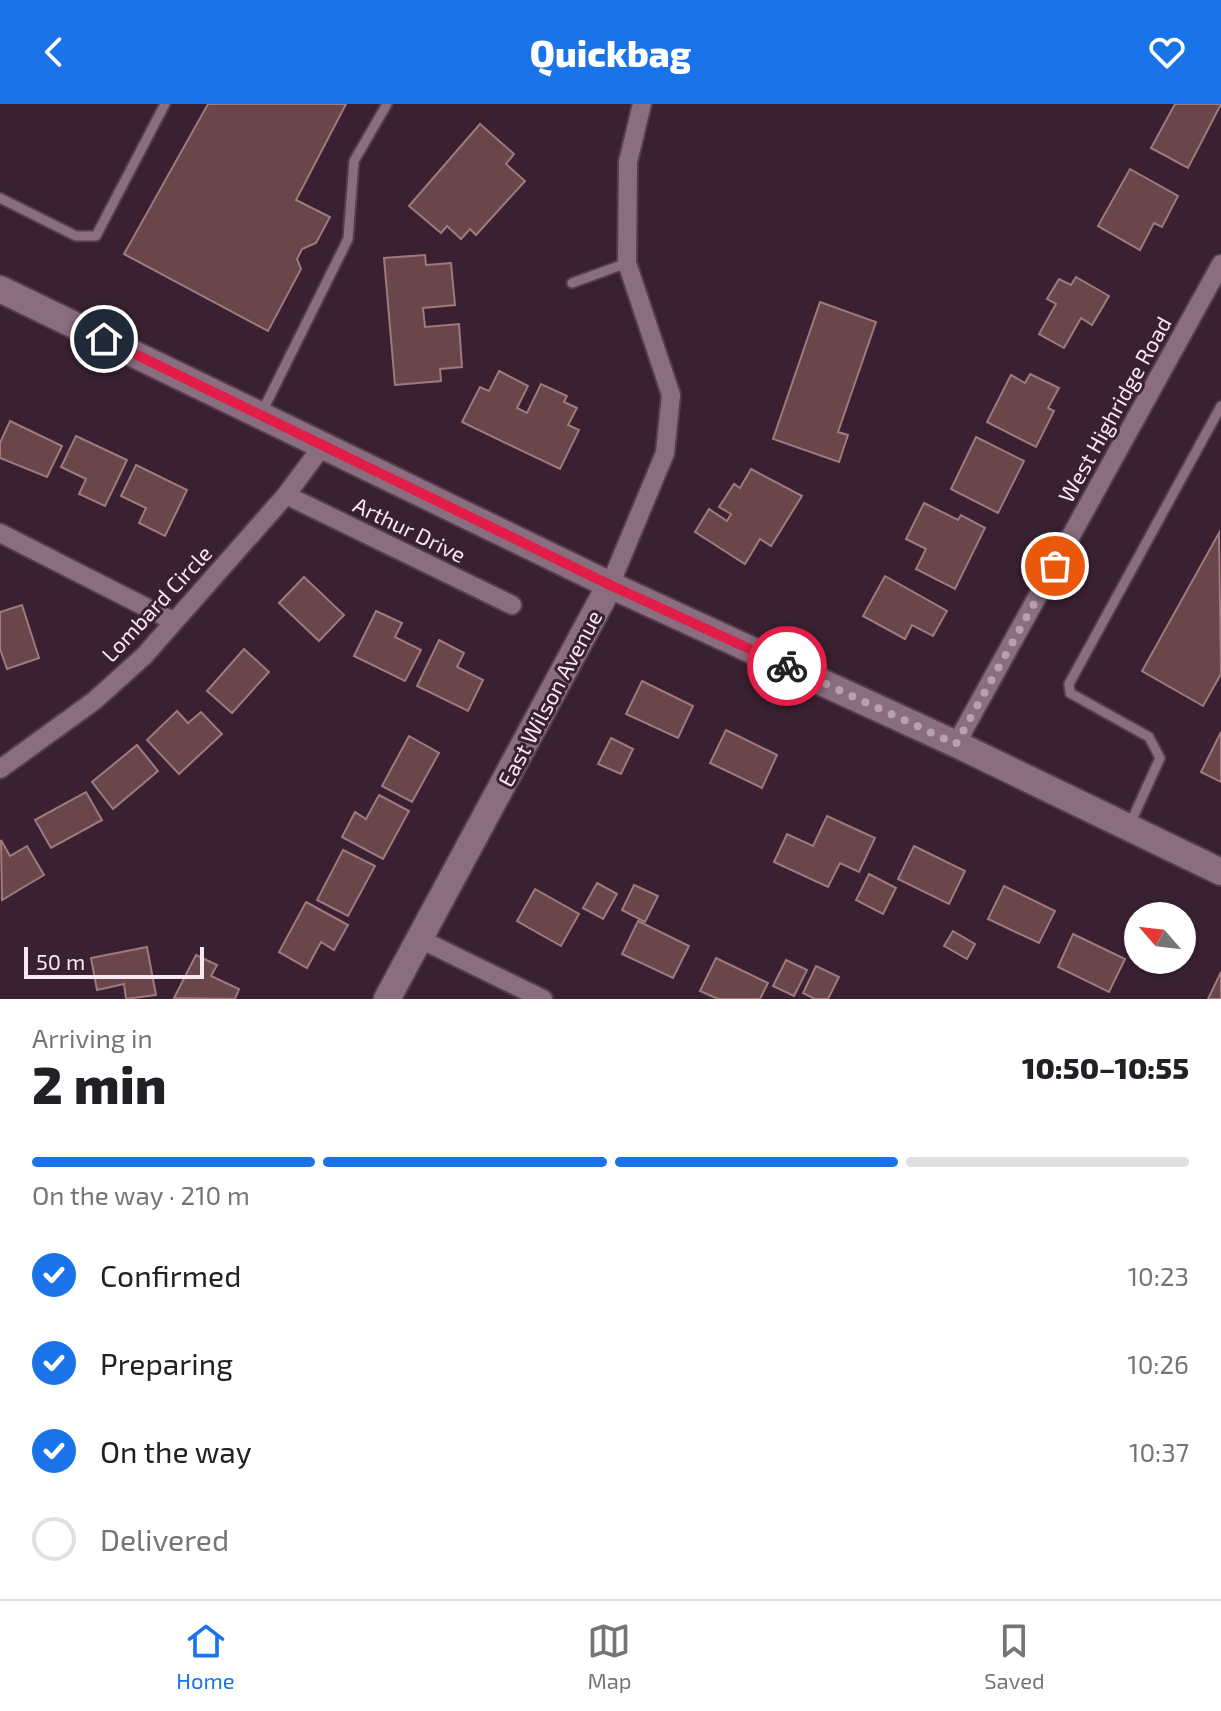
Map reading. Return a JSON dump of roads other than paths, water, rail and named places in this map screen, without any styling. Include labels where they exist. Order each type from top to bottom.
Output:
[{"type":"street","name":"East Wilson Avenue","points":[[387,999],[610,585],[665,453],[671,395],[627,263],[628,162],[642,104]]},
{"type":"street","name":"West Highridge Road","points":[[956,744],[1221,264]]},
{"type":"street","points":[[0,289],[610,585],[956,744],[1221,872]]},
{"type":"street","name":"Lombard Circle","points":[[0,769],[94,701],[144,656],[286,495],[324,444]]},
{"type":"street","name":"Arthur Drive","points":[[286,495],[512,605]]},
{"type":"street","points":[[0,533],[173,621]]},
{"type":"street","points":[[420,939],[543,999]]},
{"type":"lane","points":[[0,198],[76,236],[96,236],[165,104]]},
{"type":"lane","points":[[261,414],[348,239],[354,161],[387,104]]},
{"type":"lane","points":[[572,283],[627,263]]},
{"type":"lane","points":[[1129,828],[1160,758],[1149,737],[1070,693],[1069,684],[1221,406]]}]
